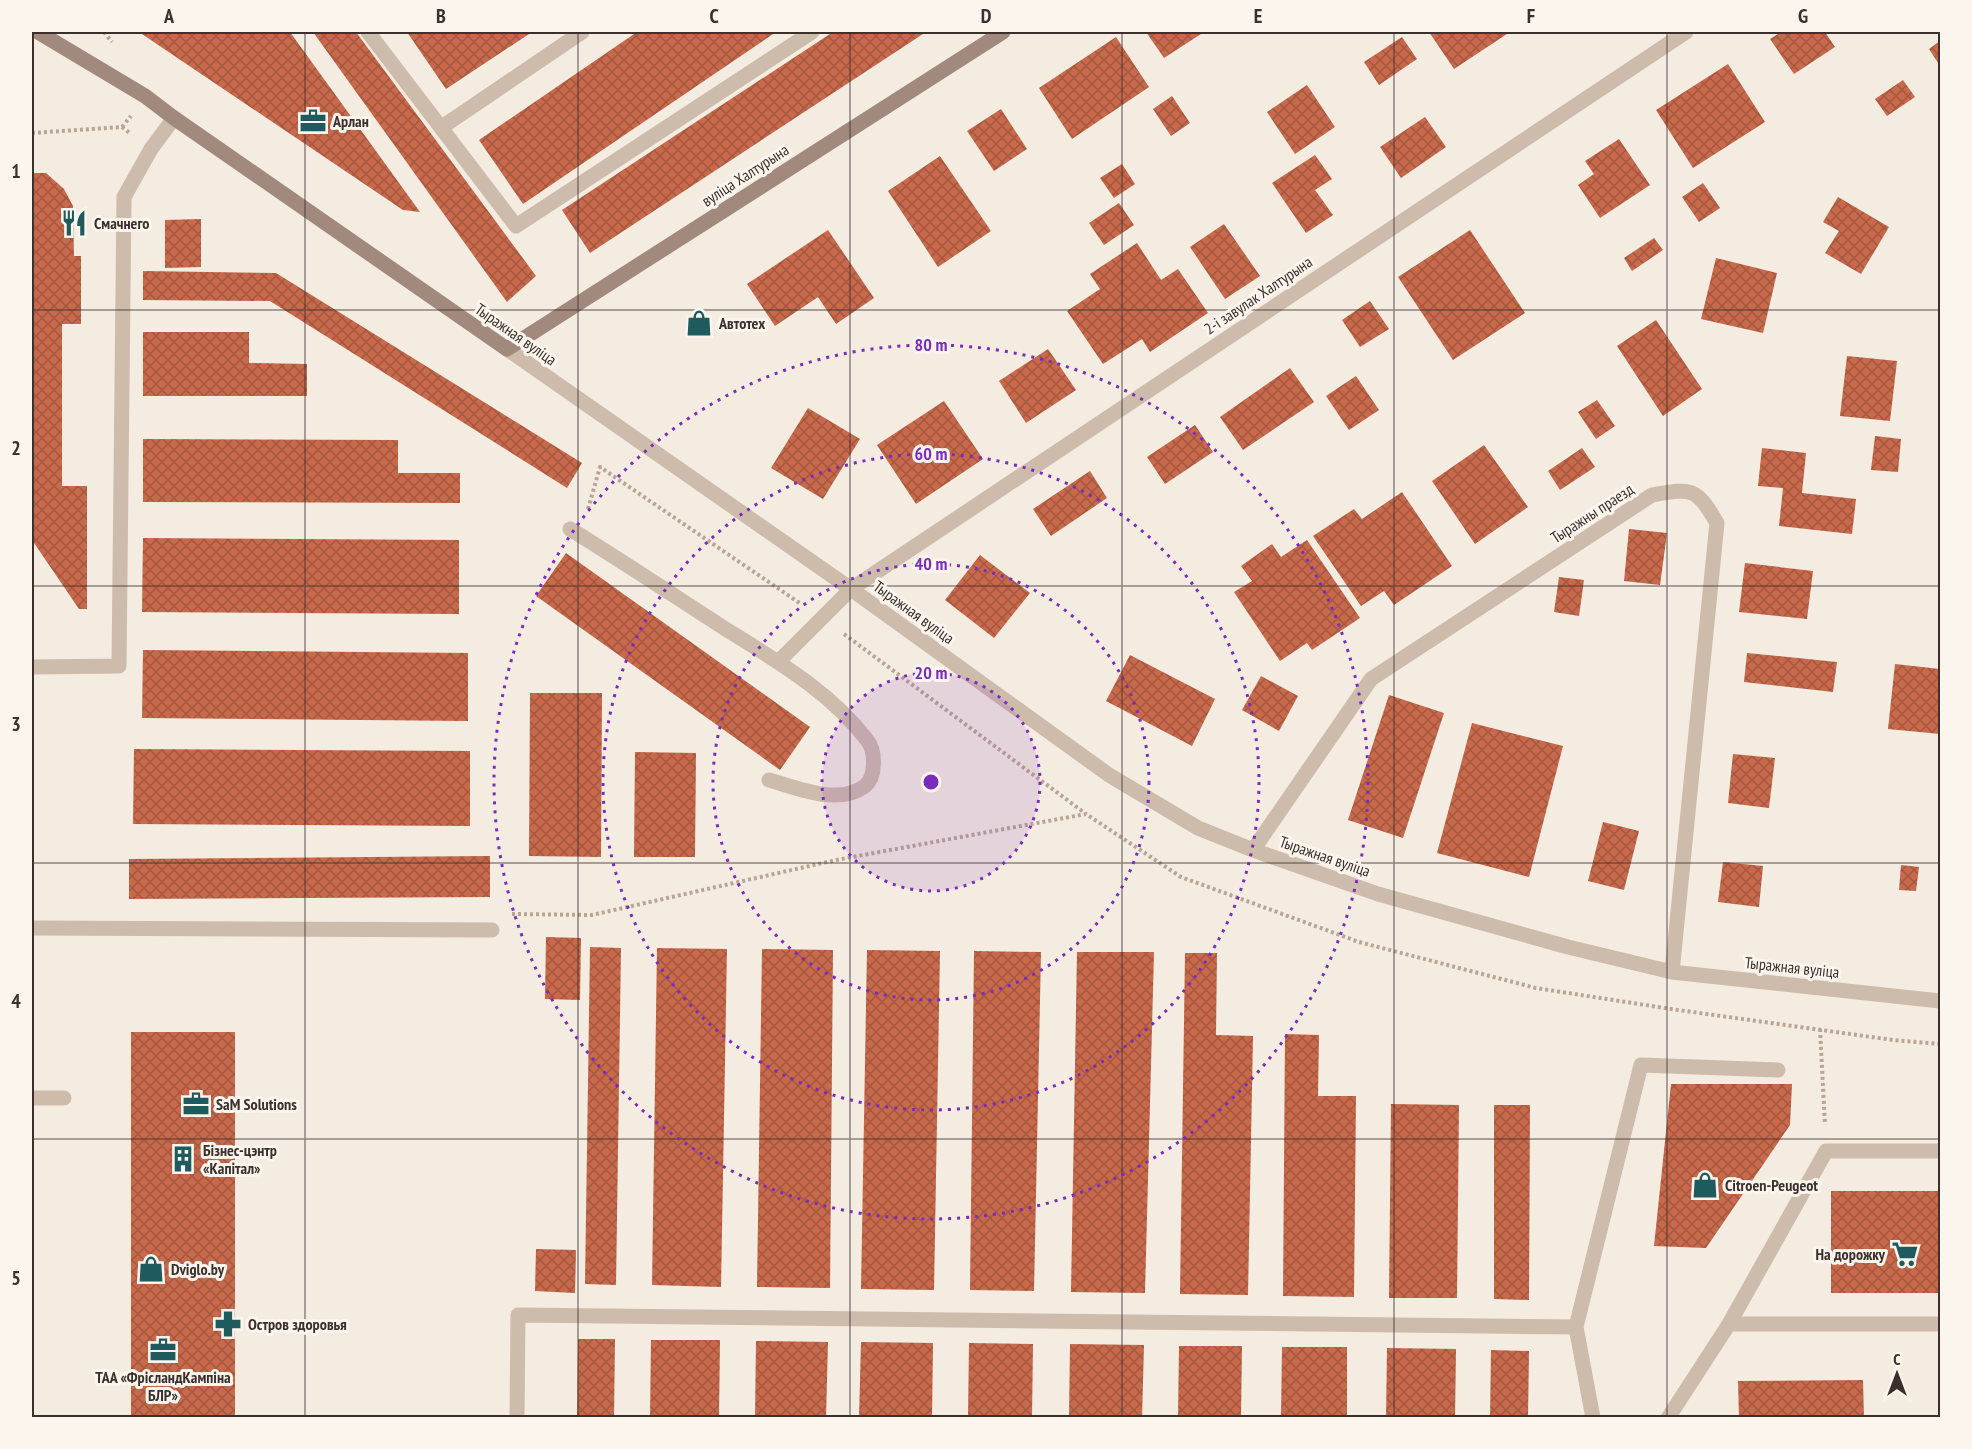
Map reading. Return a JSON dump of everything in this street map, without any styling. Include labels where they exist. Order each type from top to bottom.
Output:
[{"type":"street","name":"Тыражная вуліца","points":[[38,32],[145,96],[851,589],[1109,775],[1198,828],[1377,894],[1568,947],[1672,972],[1941,1000]]},
{"type":"street","points":[[370,32],[516,226],[812,32]]},
{"type":"street","points":[[442,127],[582,32]]},
{"type":"street","name":"вуліца Халтурына","points":[[507,349],[1003,32]]},
{"type":"street","name":"2-і завулак Халтурына","points":[[778,662],[851,589],[1686,32]]},
{"type":"street","points":[[32,667],[119,666],[124,197],[151,149],[174,118]]},
{"type":"street","name":"Тыражны праезд","points":[[1253,850],[1371,679],[1652,495],[1683,490],[1702,498],[1717,522],[1672,972]]},
{"type":"street","points":[[570,529],[778,662],[830,699],[869,742],[874,766],[869,782],[855,793],[821,795],[769,780]]},
{"type":"street","points":[[32,928],[492,930]]},
{"type":"street","points":[[1593,1418],[1576,1327],[1641,1065],[1778,1070]]},
{"type":"street","points":[[32,1098],[64,1098]]},
{"type":"street","points":[[1668,1418],[1729,1324],[1826,1151],[1941,1152]]},
{"type":"street","points":[[517,1418],[518,1315],[1576,1327]]},
{"type":"street","points":[[1729,1324],[1941,1324]]},
{"type":"path","points":[[104,32],[112,42]]},
{"type":"path","points":[[32,133],[122,127],[151,149]]},
{"type":"path","points":[[589,505],[600,467],[822,618],[1086,814],[1181,877],[1359,942],[1536,988],[1893,1040],[1941,1044]]},
{"type":"path","points":[[592,915],[836,860],[1086,814]]},
{"type":"path","points":[[1820,1029],[1826,1151]]},
{"type":"building","name":"Арлан","points":[[139,32],[290,32],[420,212],[403,210]]},
{"type":"building","points":[[313,32],[356,32],[536,276],[507,302]]},
{"type":"building","points":[[407,32],[532,32],[446,89]]},
{"type":"building","points":[[637,32],[776,32],[523,204],[479,140]]},
{"type":"building","points":[[833,32],[926,32],[590,253],[562,210]]},
{"type":"building","points":[[1146,32],[1204,32],[1164,58]]},
{"type":"building","points":[[1429,32],[1510,32],[1454,69]]},
{"type":"building","points":[[1781,32],[1825,32],[1835,47],[1794,74],[1770,39]]},
{"type":"building","points":[[1116,37],[1149,87],[1072,139],[1039,88]]},
{"type":"building","points":[[1402,37],[1417,59],[1379,85],[1364,62]]},
{"type":"building","points":[[1940,41],[1940,66],[1929,49]]},
{"type":"building","points":[[1728,64],[1765,122],[1693,168],[1656,110]]},
{"type":"building","points":[[1903,80],[1915,97],[1887,116],[1875,99]]},
{"type":"building","points":[[1307,85],[1335,127],[1295,154],[1267,112]]},
{"type":"building","points":[[1172,96],[1190,123],[1171,136],[1153,109]]},
{"type":"building","points":[[1001,109],[1027,149],[994,171],[967,131]]},
{"type":"building","points":[[1425,117],[1446,147],[1401,178],[1380,147]]},
{"type":"building","points":[[1619,139],[1650,185],[1600,218],[1578,185],[1594,174],[1585,161]]},
{"type":"building","points":[[1315,155],[1332,179],[1315,190],[1333,215],[1306,233],[1272,183]]},
{"type":"building","points":[[940,156],[991,231],[938,267],[888,191]]},
{"type":"building","points":[[1122,164],[1135,184],[1114,198],[1100,178]]},
{"type":"building","points":[[32,173],[46,173],[64,189],[73,206],[74,256],[81,256],[81,324],[62,324],[62,486],[87,486],[87,609],[79,609],[32,540]]},
{"type":"building","points":[[1703,183],[1720,208],[1699,222],[1682,197]]},
{"type":"building","points":[[1838,197],[1889,227],[1861,274],[1825,253],[1839,231],[1823,222]]},
{"type":"building","points":[[1119,203],[1134,225],[1104,245],[1089,223]]},
{"type":"building","points":[[201,219],[201,267],[165,268],[165,220]]},
{"type":"building","points":[[1224,224],[1260,276],[1225,299],[1190,247]]},
{"type":"building","points":[[828,230],[874,298],[836,324],[818,297],[775,326],[747,284]]},
{"type":"building","points":[[1470,230],[1525,313],[1453,360],[1398,277]]},
{"type":"building","points":[[1654,238],[1663,250],[1632,271],[1624,258]]},
{"type":"building","points":[[1137,243],[1161,280],[1178,269],[1208,313],[1150,352],[1142,339],[1103,364],[1067,311],[1100,289],[1090,274]]},
{"type":"building","points":[[1716,258],[1777,273],[1763,333],[1701,319]]},
{"type":"building","points":[[143,271],[276,273],[582,463],[567,488],[270,301],[143,300]]},
{"type":"building","points":[[1370,301],[1389,329],[1360,347],[1342,320]]},
{"type":"building","points":[[1656,320],[1702,389],[1663,416],[1617,346]]},
{"type":"building","points":[[143,332],[249,332],[249,363],[307,364],[307,396],[143,396]]},
{"type":"building","points":[[1048,349],[1076,390],[1026,423],[999,381]]},
{"type":"building","points":[[1847,356],[1897,361],[1890,421],[1840,416]]},
{"type":"building","points":[[1290,368],[1314,402],[1243,450],[1220,417]]},
{"type":"building","points":[[1356,376],[1379,410],[1349,430],[1326,396]]},
{"type":"building","points":[[1597,400],[1615,426],[1596,439],[1578,412]]},
{"type":"building","points":[[944,401],[983,459],[916,504],[877,445]]},
{"type":"building","points":[[808,408],[860,439],[823,499],[771,468]]},
{"type":"building","points":[[1195,425],[1213,452],[1165,484],[1147,457]]},
{"type":"building","points":[[1875,436],[1901,439],[1898,472],[1871,470]]},
{"type":"building","points":[[143,439],[398,440],[398,473],[460,473],[460,503],[143,502]]},
{"type":"building","points":[[1484,445],[1528,507],[1475,544],[1432,481]]},
{"type":"building","points":[[1582,448],[1595,467],[1560,490],[1548,471]]},
{"type":"building","points":[[1762,448],[1806,453],[1802,493],[1856,499],[1852,534],[1779,526],[1783,488],[1758,486]]},
{"type":"building","points":[[1090,471],[1107,498],[1051,536],[1033,509]]},
{"type":"building","points":[[1402,492],[1452,566],[1394,605],[1384,591],[1361,606],[1313,536],[1354,509],[1362,519]]},
{"type":"building","points":[[1629,529],[1667,533],[1660,585],[1624,581]]},
{"type":"building","points":[[143,538],[459,540],[459,614],[142,612]]},
{"type":"building","points":[[1307,540],[1360,618],[1312,650],[1307,643],[1280,661],[1234,592],[1252,581],[1241,566],[1272,544],[1281,557]]},
{"type":"building","points":[[566,553],[810,727],[780,770],[536,596]]},
{"type":"building","points":[[980,555],[1030,593],[994,638],[945,600]]},
{"type":"building","points":[[1745,563],[1813,571],[1807,619],[1739,612]]},
{"type":"building","points":[[1559,577],[1584,580],[1579,616],[1554,612]]},
{"type":"building","points":[[143,650],[468,653],[468,721],[142,718]]},
{"type":"building","points":[[1747,653],[1837,662],[1833,692],[1744,682]]},
{"type":"building","points":[[1130,655],[1215,699],[1192,746],[1106,701]]},
{"type":"building","points":[[1895,664],[1940,669],[1940,734],[1888,729]]},
{"type":"building","points":[[1261,676],[1298,696],[1279,731],[1242,710]]},
{"type":"building","points":[[530,693],[602,693],[601,857],[529,856]]},
{"type":"building","points":[[1389,695],[1444,713],[1403,838],[1348,820]]},
{"type":"building","points":[[1472,723],[1563,746],[1529,877],[1437,853]]},
{"type":"building","points":[[134,749],[470,751],[470,826],[133,824]]},
{"type":"building","points":[[635,752],[696,753],[695,857],[634,857]]},
{"type":"building","points":[[1733,754],[1775,758],[1769,808],[1728,803]]},
{"type":"building","points":[[1603,822],[1639,831],[1624,890],[1588,881]]},
{"type":"building","points":[[490,856],[490,897],[129,899],[129,859]]},
{"type":"building","points":[[1723,862],[1763,866],[1759,907],[1718,902]]},
{"type":"building","points":[[1901,865],[1919,867],[1916,891],[1899,890]]},
{"type":"building","points":[[546,937],[581,938],[580,1000],[545,999]]},
{"type":"building","points":[[590,947],[621,948],[616,1285],[585,1284]]},
{"type":"building","points":[[657,948],[727,949],[721,1287],[652,1285]]},
{"type":"building","points":[[762,949],[833,950],[830,1288],[757,1287]]},
{"type":"building","points":[[867,950],[940,951],[934,1290],[861,1289]]},
{"type":"building","points":[[974,951],[1041,952],[1034,1291],[970,1290]]},
{"type":"building","points":[[1077,952],[1154,952],[1145,1293],[1071,1292]]},
{"type":"building","points":[[1185,953],[1217,953],[1216,1035],[1253,1036],[1248,1295],[1180,1294]]},
{"type":"building","name":"Бізнес-цэнтр «Капітал»","points":[[131,1032],[235,1032],[235,1418],[131,1418]]},
{"type":"building","points":[[1285,1034],[1319,1035],[1318,1096],[1356,1096],[1354,1297],[1283,1296]]},
{"type":"building","name":"Citroen-Peugeot","points":[[1671,1084],[1792,1084],[1790,1125],[1706,1248],[1654,1246]]},
{"type":"building","points":[[1391,1104],[1459,1105],[1457,1298],[1389,1298]]},
{"type":"building","points":[[1494,1105],[1530,1105],[1529,1300],[1494,1299]]},
{"type":"building","points":[[1831,1191],[1940,1191],[1940,1293],[1831,1293]]},
{"type":"building","points":[[536,1249],[576,1250],[575,1293],[535,1291]]},
{"type":"building","points":[[578,1339],[615,1339],[614,1418],[577,1418]]},
{"type":"building","points":[[651,1340],[720,1340],[719,1418],[650,1418]]},
{"type":"building","points":[[756,1341],[828,1342],[826,1418],[755,1418]]},
{"type":"building","points":[[861,1342],[933,1343],[932,1418],[859,1418]]},
{"type":"building","points":[[969,1343],[1033,1344],[1032,1418],[968,1418]]},
{"type":"building","points":[[1070,1344],[1144,1345],[1142,1418],[1069,1418]]},
{"type":"building","points":[[1179,1346],[1242,1346],[1241,1418],[1178,1418]]},
{"type":"building","points":[[1282,1347],[1347,1347],[1347,1418],[1281,1418]]},
{"type":"building","points":[[1387,1348],[1456,1349],[1455,1418],[1386,1418]]},
{"type":"building","points":[[1491,1350],[1529,1351],[1528,1418],[1490,1418]]},
{"type":"building","points":[[1863,1380],[1864,1418],[1739,1418],[1738,1381]]},
{"type":"place","name":"Арлан","points":[[313,121]]},
{"type":"place","name":"Смачнего","points":[[74,223]]},
{"type":"place","name":"Автотех","points":[[699,323]]},
{"type":"place","name":"SaM Solutions","points":[[196,1104]]},
{"type":"place","name":"Бізнес-цэнтр «Капітал»","points":[[183,1159]]},
{"type":"place","name":"Citroen-Peugeot","points":[[1705,1185]]},
{"type":"place","name":"На дорожку","points":[[1905,1254]]},
{"type":"place","name":"Dviglo.by","points":[[151,1269]]},
{"type":"place","name":"Остров здоровья","points":[[228,1324]]},
{"type":"place","name":"ТАА «ФрісландКампіна БЛР»","points":[[163,1350]]}]
